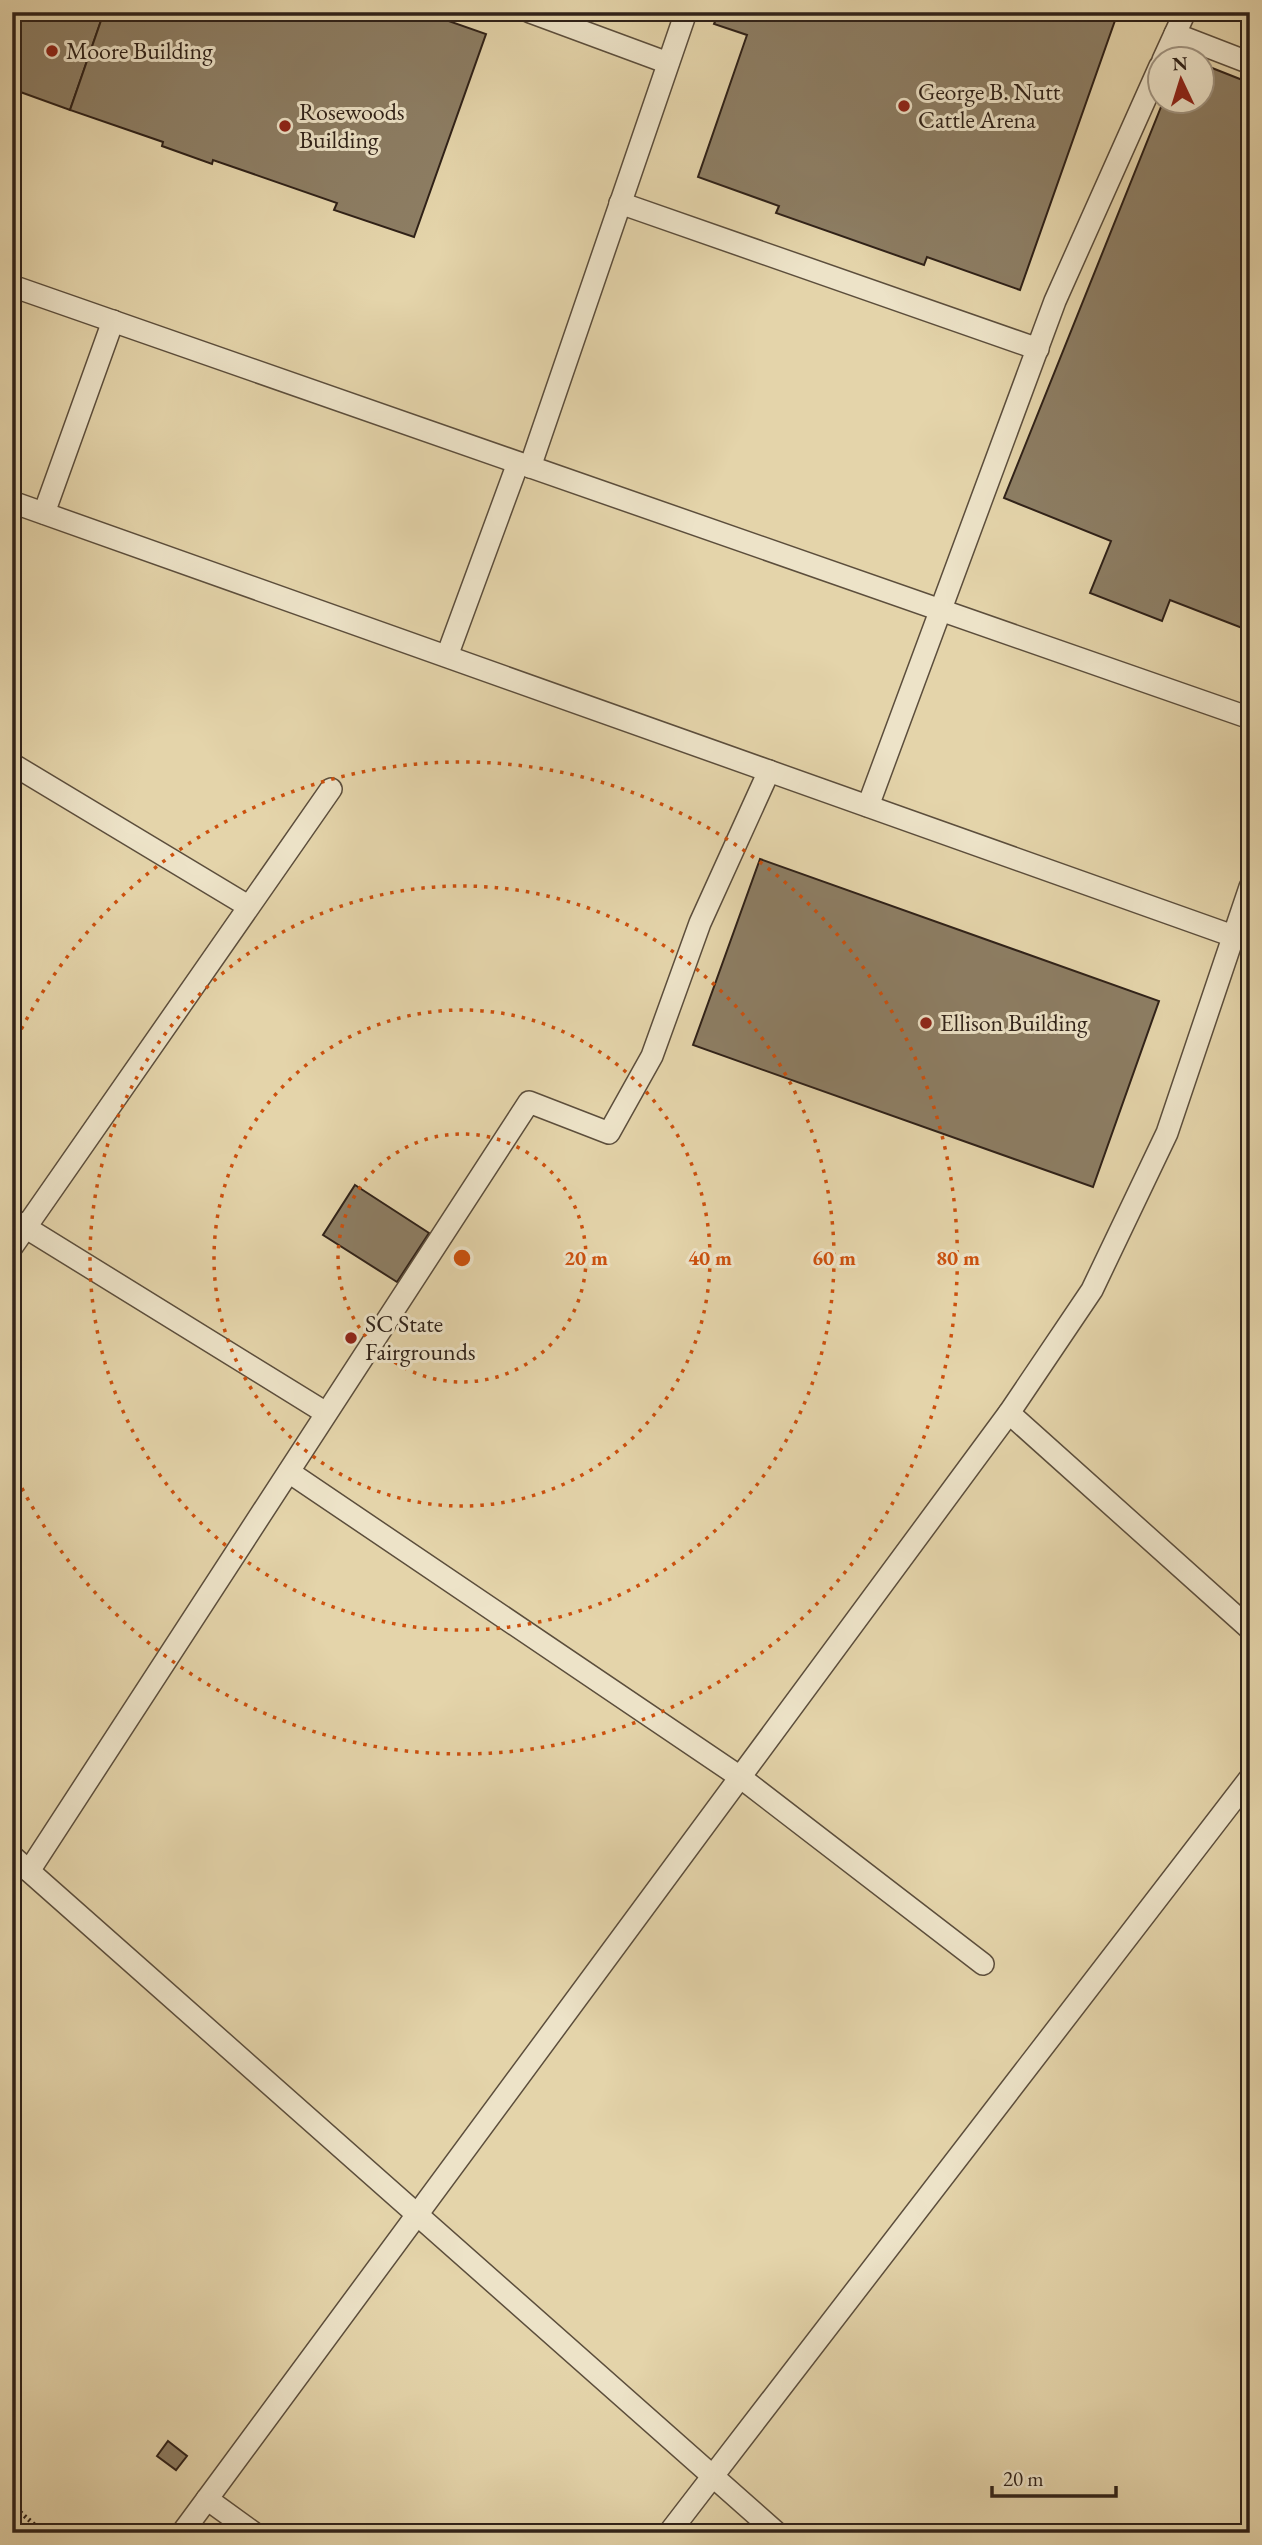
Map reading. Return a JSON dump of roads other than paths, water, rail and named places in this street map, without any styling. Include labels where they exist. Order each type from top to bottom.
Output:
[{"type":"lane","points":[[530,12],[668,63]]},
{"type":"lane","points":[[447,656],[524,465],[620,203],[686,12]]},
{"type":"lane","points":[[1169,46],[1185,12]]},
{"type":"lane","points":[[1175,34],[1250,63]]},
{"type":"lane","points":[[868,806],[1055,301],[1146,97]]},
{"type":"lane","points":[[620,203],[1038,349]]},
{"type":"lane","points":[[12,286],[1250,718]]},
{"type":"lane","points":[[44,513],[113,321]]},
{"type":"lane","points":[[12,502],[1233,936]]},
{"type":"lane","points":[[12,764],[248,906]]},
{"type":"lane","points":[[29,1871],[529,1102],[609,1133],[652,1056],[700,923],[769,771]]},
{"type":"lane","points":[[12,1247],[19,1224],[331,789]]},
{"type":"lane","points":[[182,2533],[1009,1413],[1092,1290],[1167,1133],[1233,936],[1247,902]]},
{"type":"lane","points":[[19,1224],[326,1413]]},
{"type":"lane","points":[[1009,1413],[1250,1629]]},
{"type":"lane","points":[[289,1472],[740,1777],[983,1964]]},
{"type":"lane","points":[[669,2533],[1250,1778]]},
{"type":"lane","points":[[12,1856],[777,2533]]},
{"type":"lane","points":[[207,2499],[254,2533]]},
{"type":"place","name":"Moore Building","points":[[52,51]]},
{"type":"place","name":"George B. Nutt Cattle Arena","points":[[904,106]]},
{"type":"place","name":"Rosewoods Building","points":[[285,126]]},
{"type":"place","name":"Ellison Building","points":[[926,1023]]},
{"type":"place","name":"SC State Fairgrounds","points":[[351,1338]]}]
